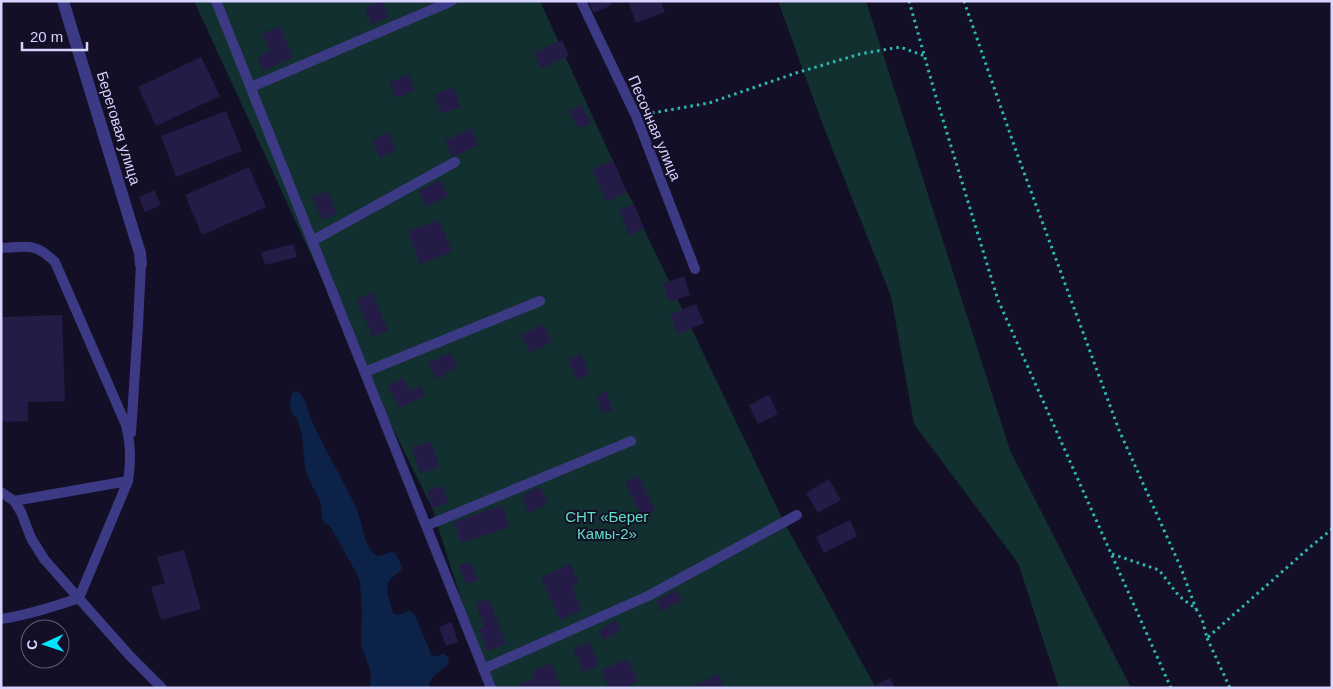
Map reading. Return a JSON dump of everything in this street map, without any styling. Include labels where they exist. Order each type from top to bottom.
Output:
[{"type":"street","name":"Береговая улица","points":[[63,1],[140,253],[141,264]]},
{"type":"lane","points":[[216,1],[490,688]]},
{"type":"lane","points":[[251,87],[452,1]]},
{"type":"lane","name":"Песочная улица","points":[[581,1],[636,116],[695,269]]},
{"type":"lane","points":[[312,241],[454,162]]},
{"type":"lane","points":[[1,248],[34,246],[46,252],[55,262],[126,425],[130,443]]},
{"type":"lane","points":[[1,619],[48,609],[79,598],[128,481],[131,460],[130,443],[141,264]]},
{"type":"lane","points":[[365,372],[540,301]]},
{"type":"lane","points":[[426,526],[632,440]]},
{"type":"lane","points":[[14,501],[128,481]]},
{"type":"lane","points":[[1,492],[14,501],[21,512],[31,538],[44,559],[129,655],[162,688]]},
{"type":"lane","points":[[483,669],[648,596],[797,515]]},
{"type":"path","points":[[909,1],[998,300],[1171,688]]},
{"type":"path","points":[[964,1],[1014,148],[1119,430],[1181,568],[1196,609],[1202,619],[1207,638],[1230,688]]},
{"type":"path","points":[[636,116],[709,103],[796,73],[860,54],[900,47],[925,56]]},
{"type":"path","points":[[1207,638],[1332,529]]},
{"type":"path","points":[[1112,554],[1159,570],[1179,596],[1196,609]]},
{"type":"green space","name":"СНТ «Берег Камы-2»","points":[[194,1],[540,1],[644,229],[784,522],[876,688],[489,688],[432,508],[365,372]]},
{"type":"green space","points":[[778,1],[866,1],[1010,450],[1131,688],[1059,688],[1018,563],[914,424],[891,296],[824,128]]},
{"type":"water","points":[[298,391],[304,399],[314,426],[354,504],[368,546],[378,556],[391,552],[396,553],[402,568],[390,580],[387,587],[393,613],[398,615],[410,611],[415,615],[432,656],[445,654],[448,658],[449,663],[431,680],[429,688],[370,688],[371,672],[361,645],[362,611],[360,584],[358,576],[330,526],[322,518],[320,500],[305,469],[302,434],[297,418],[291,412],[290,403],[292,393]]},
{"type":"building","points":[[382,1],[389,17],[372,25],[365,8]]},
{"type":"building","points":[[588,1],[610,1],[612,5],[594,13]]},
{"type":"building","points":[[628,1],[661,1],[665,12],[636,23]]},
{"type":"building","points":[[279,26],[293,57],[264,71],[257,57],[270,51],[262,34]]},
{"type":"building","points":[[562,40],[569,56],[541,68],[534,53]]},
{"type":"building","points":[[201,57],[220,96],[156,126],[138,87]]},
{"type":"building","points":[[408,74],[415,90],[396,98],[389,83]]},
{"type":"building","points":[[453,87],[461,107],[442,114],[434,95]]},
{"type":"building","points":[[582,105],[591,123],[578,129],[569,111]]},
{"type":"building","points":[[226,111],[242,151],[176,177],[161,136]]},
{"type":"building","points":[[471,128],[478,145],[453,157],[445,141]]},
{"type":"building","points":[[388,132],[396,150],[380,158],[372,140]]},
{"type":"building","points":[[613,160],[627,192],[607,202],[592,170]]},
{"type":"building","points":[[249,167],[266,207],[202,235],[185,195]]},
{"type":"building","points":[[440,180],[448,196],[427,207],[418,191]]},
{"type":"building","points":[[154,190],[161,205],[145,212],[139,197]]},
{"type":"building","points":[[327,191],[337,213],[323,220],[312,198]]},
{"type":"building","points":[[634,204],[644,229],[629,235],[619,210]]},
{"type":"building","points":[[439,220],[452,252],[420,264],[408,232]]},
{"type":"building","points":[[294,244],[297,257],[265,265],[261,252]]},
{"type":"building","points":[[684,276],[690,295],[669,302],[663,284]]},
{"type":"building","points":[[372,293],[388,330],[373,337],[356,299]]},
{"type":"building","points":[[696,304],[704,323],[678,334],[670,315]]},
{"type":"building","points":[[62,315],[65,401],[28,402],[28,421],[1,422],[1,317]]},
{"type":"building","points":[[543,324],[552,342],[530,353],[521,335]]},
{"type":"building","points":[[450,352],[458,367],[436,379],[428,364]]},
{"type":"building","points":[[581,354],[589,374],[576,379],[568,360]]},
{"type":"building","points":[[403,378],[409,391],[421,386],[425,396],[399,408],[388,385]]},
{"type":"building","points":[[607,392],[612,410],[602,413],[597,396]]},
{"type":"building","points":[[769,395],[778,414],[758,424],[749,405]]},
{"type":"building","points":[[431,441],[439,467],[420,473],[412,448]]},
{"type":"building","points":[[639,476],[655,510],[642,517],[625,482]]},
{"type":"building","points":[[829,479],[841,500],[818,513],[806,493]]},
{"type":"building","points":[[443,486],[448,503],[432,508],[427,490]]},
{"type":"building","points":[[540,487],[548,504],[529,513],[521,496]]},
{"type":"building","points":[[502,505],[509,527],[461,543],[454,522]]},
{"type":"building","points":[[850,520],[857,536],[824,553],[816,537]]},
{"type":"building","points":[[184,550],[201,609],[161,620],[151,587],[165,583],[157,557]]},
{"type":"building","points":[[471,562],[478,580],[466,584],[459,566]]},
{"type":"building","points":[[571,564],[579,584],[572,587],[582,610],[560,620],[541,577]]},
{"type":"building","points":[[677,590],[682,600],[661,611],[656,601]]},
{"type":"building","points":[[489,599],[506,644],[487,651],[479,629],[484,627],[476,604]]},
{"type":"building","points":[[616,620],[621,630],[604,640],[598,631]]},
{"type":"building","points":[[452,622],[458,642],[446,646],[439,627]]},
{"type":"building","points":[[589,642],[599,665],[584,672],[573,649]]},
{"type":"building","points":[[628,659],[638,682],[624,688],[609,688],[601,670]]},
{"type":"building","points":[[551,663],[561,688],[520,688],[518,685],[535,678],[533,671]]},
{"type":"building","points":[[718,674],[724,685],[719,688],[690,688]]},
{"type":"building","points":[[890,678],[895,688],[869,688]]}]
